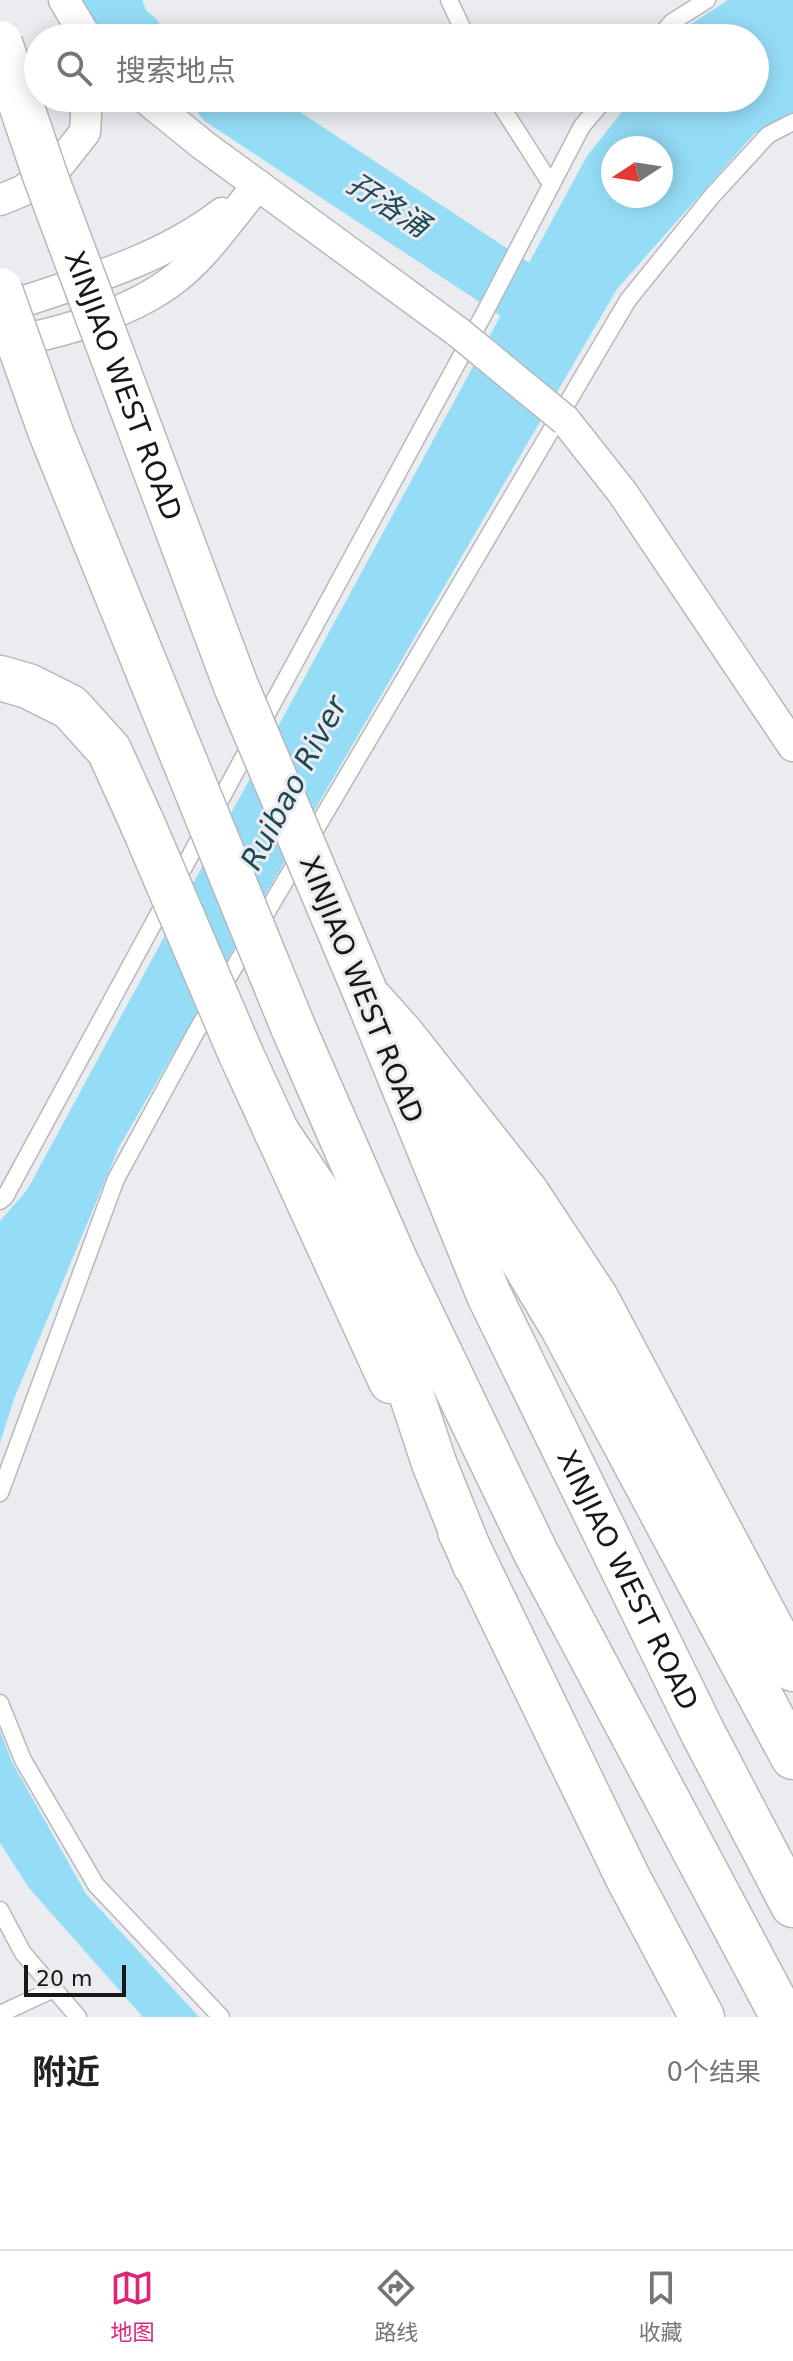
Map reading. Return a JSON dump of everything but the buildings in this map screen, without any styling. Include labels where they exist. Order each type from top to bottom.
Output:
[{"type":"main road","name":"XINJIAO WEST ROAD","points":[[0,43],[24,111]]},
{"type":"main road","name":"XINJIAO WEST ROAD","points":[[24,112],[236,686],[489,1295],[696,1717],[793,1905]]},
{"type":"main road","points":[[0,290],[51,433],[293,1027],[395,1260],[542,1565],[783,2017]]},
{"type":"main road","points":[[14,682],[70,707],[109,750],[240,1052],[475,1565],[628,1878],[702,2017]]},
{"type":"main road","points":[[366,994],[773,1676],[793,1757]]},
{"type":"main road","points":[[293,1027],[434,1463],[475,1565]]},
{"type":"main road","points":[[276,1131],[472,1421]]},
{"type":"street","points":[[65,1],[71,24]]},
{"type":"street","points":[[65,1],[79,24]]},
{"type":"street","points":[[0,200],[22,191],[59,165],[85,132],[86,112]]},
{"type":"street","points":[[162,112],[458,332],[565,420],[622,492],[793,746]]},
{"type":"street","points":[[0,309],[159,251],[200,230],[258,185]]},
{"type":"street","points":[[0,344],[48,335],[116,311],[169,284],[196,259],[258,185]]},
{"type":"lane","points":[[449,0],[460,24]]},
{"type":"lane","points":[[670,24],[707,0]]},
{"type":"lane","points":[[505,112],[551,184]]},
{"type":"lane","points":[[0,1201],[5,1197],[367,530],[582,126],[594,112]]},
{"type":"lane","points":[[0,1493],[116,1179],[196,1032],[628,300],[712,196],[768,135],[793,122]]},
{"type":"lane","points":[[0,1703],[23,1760],[96,1885],[221,2017]]},
{"type":"lane","points":[[0,1910],[23,1953],[78,2017]]},
{"type":"lane","points":[[0,2014],[54,1989]]},
{"type":"water","name":"Ruibao River","points":[[728,0],[793,0],[793,114],[754,134],[617,289],[119,1147],[14,1399],[0,1443],[0,1221],[27,1190],[587,156],[601,138],[601,208],[673,208],[673,136],[603,136],[622,112],[769,112],[769,24],[691,24]]},
{"type":"water","points":[[0,1731],[12,1762],[86,1894],[199,2017],[143,2017],[29,1888],[0,1843]]},
{"type":"waterway","name":"孖洛涌","points":[[110,0],[119,24]]},
{"type":"waterway","name":"孖洛涌","points":[[245,112],[551,313]]}]
